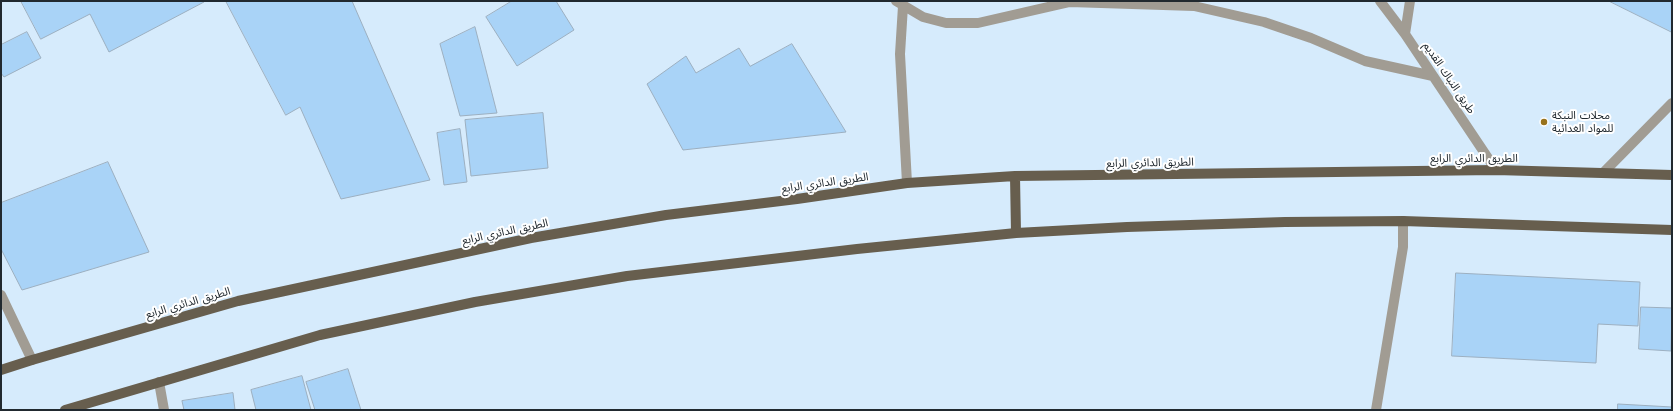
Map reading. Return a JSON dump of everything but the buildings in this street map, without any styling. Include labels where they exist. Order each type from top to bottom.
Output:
[{"type":"main road","name":"الطريق الدائري الرابع","points":[[1,370],[238,301],[531,238],[666,215],[797,199],[907,183],[1015,176],[1496,170],[1672,175]]},
{"type":"main road","points":[[1015,176],[1016,233]]},
{"type":"main road","points":[[65,410],[320,335],[475,302],[627,276],[857,249],[1016,233],[1127,227],[1285,222],[1403,222],[1672,230]]},
{"type":"street","name":"طريق النباك القديم","points":[[1380,1],[1405,34],[1496,170]]},
{"type":"street","points":[[1405,34],[1410,1]]},
{"type":"street","points":[[907,183],[900,54],[900,4],[924,17],[946,23],[978,23],[1070,2],[1194,6],[1264,22],[1311,38],[1365,61],[1433,76]]},
{"type":"street","points":[[1604,172],[1672,103]]},
{"type":"street","points":[[1376,410],[1403,247],[1403,222]]},
{"type":"street","points":[[1,295],[32,360]]},
{"type":"street","points":[[159,382],[164,410]]},
{"type":"place","name":"محلات النبكة للمواد الغدائية","points":[[1544,122]]}]
